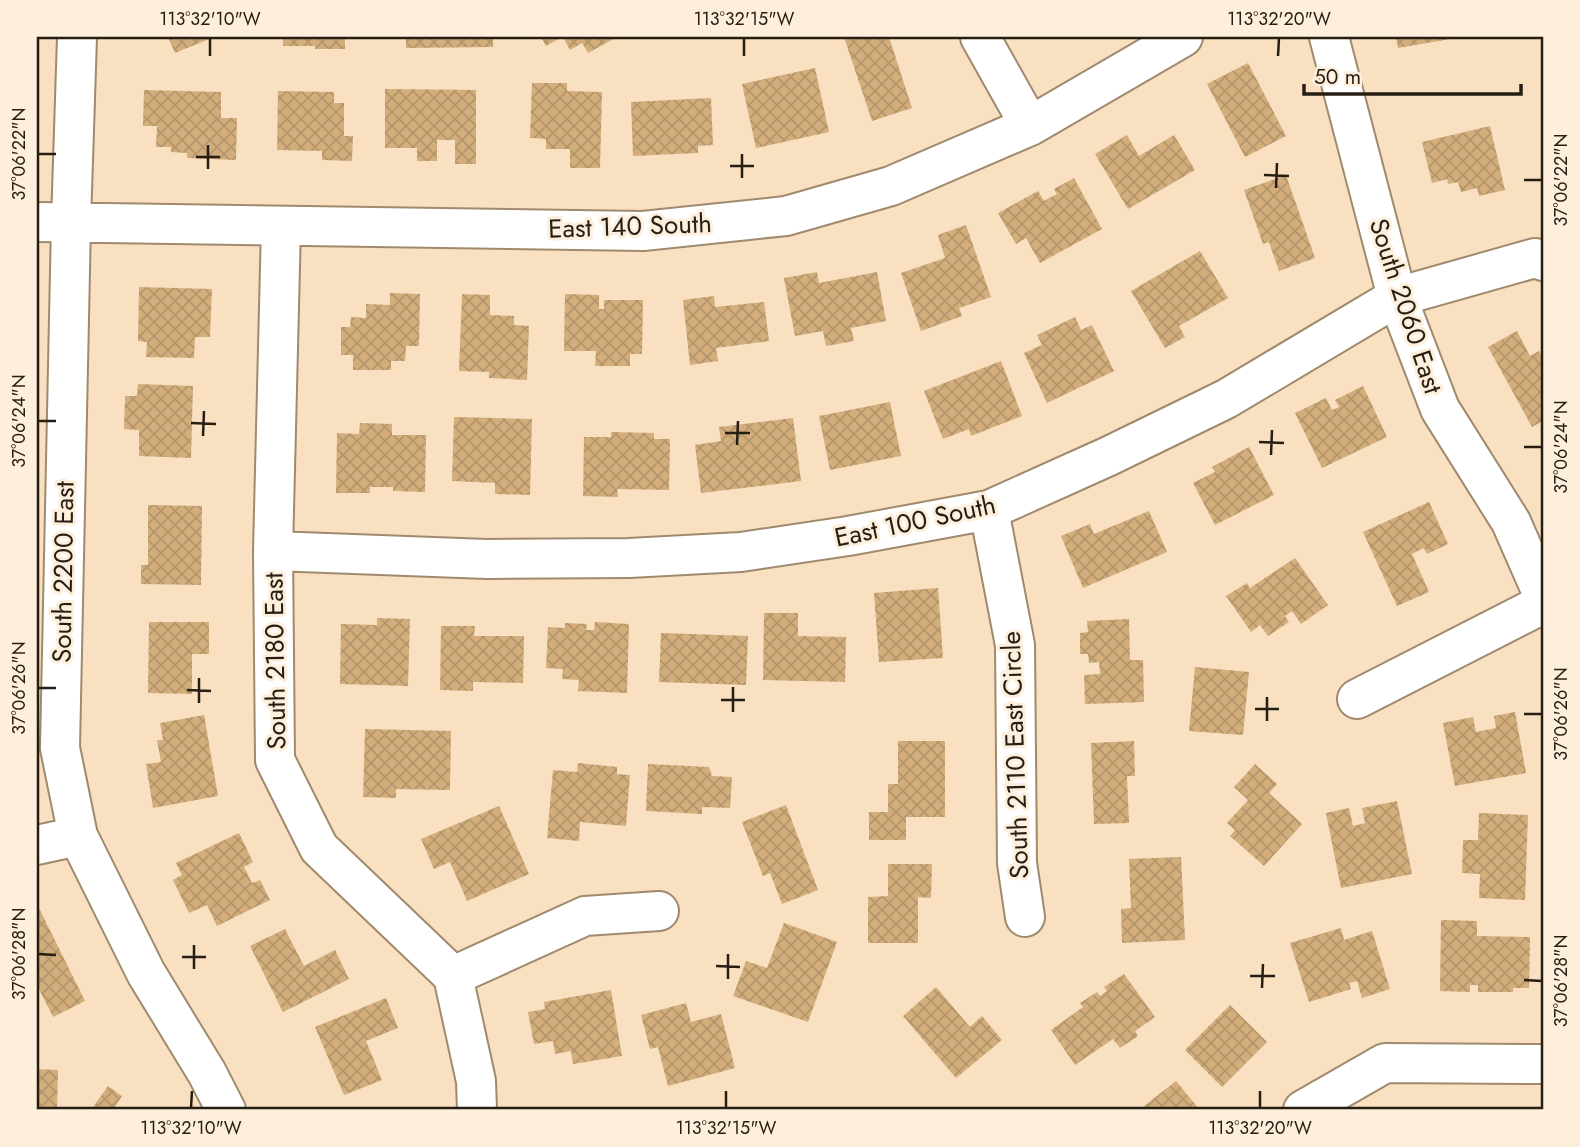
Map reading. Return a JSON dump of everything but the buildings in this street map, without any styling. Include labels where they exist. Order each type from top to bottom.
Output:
[{"type":"street","name":"South 2200 East","points":[[78,37],[54,222],[60,748],[78,836],[146,973],[207,1073],[226,1110]]},
{"type":"street","points":[[980,37],[1030,125]]},
{"type":"street","name":"East 140 South","points":[[54,222],[643,231],[786,216],[891,186],[1030,125],[1183,37]]},
{"type":"street","name":"South 2060 East","points":[[1329,37],[1397,297],[1440,409],[1511,522],[1543,595]]},
{"type":"street","name":"South 2180 East","points":[[281,226],[273,551],[275,760],[319,848],[453,976]]},
{"type":"street","name":"East 100 South","points":[[273,551],[487,559],[629,558],[741,552],[989,510],[1226,399],[1397,297],[1535,258],[1543,261]]},
{"type":"street","name":"South 2110 East Circle","points":[[989,510],[1015,645],[1017,863],[1025,917]]},
{"type":"street","points":[[1357,699],[1543,604]]},
{"type":"street","points":[[37,845],[78,836]]},
{"type":"street","points":[[477,1110],[476,1081],[453,976],[585,916],[659,911]]},
{"type":"street","points":[[1303,1110],[1385,1063],[1543,1064]]}]
